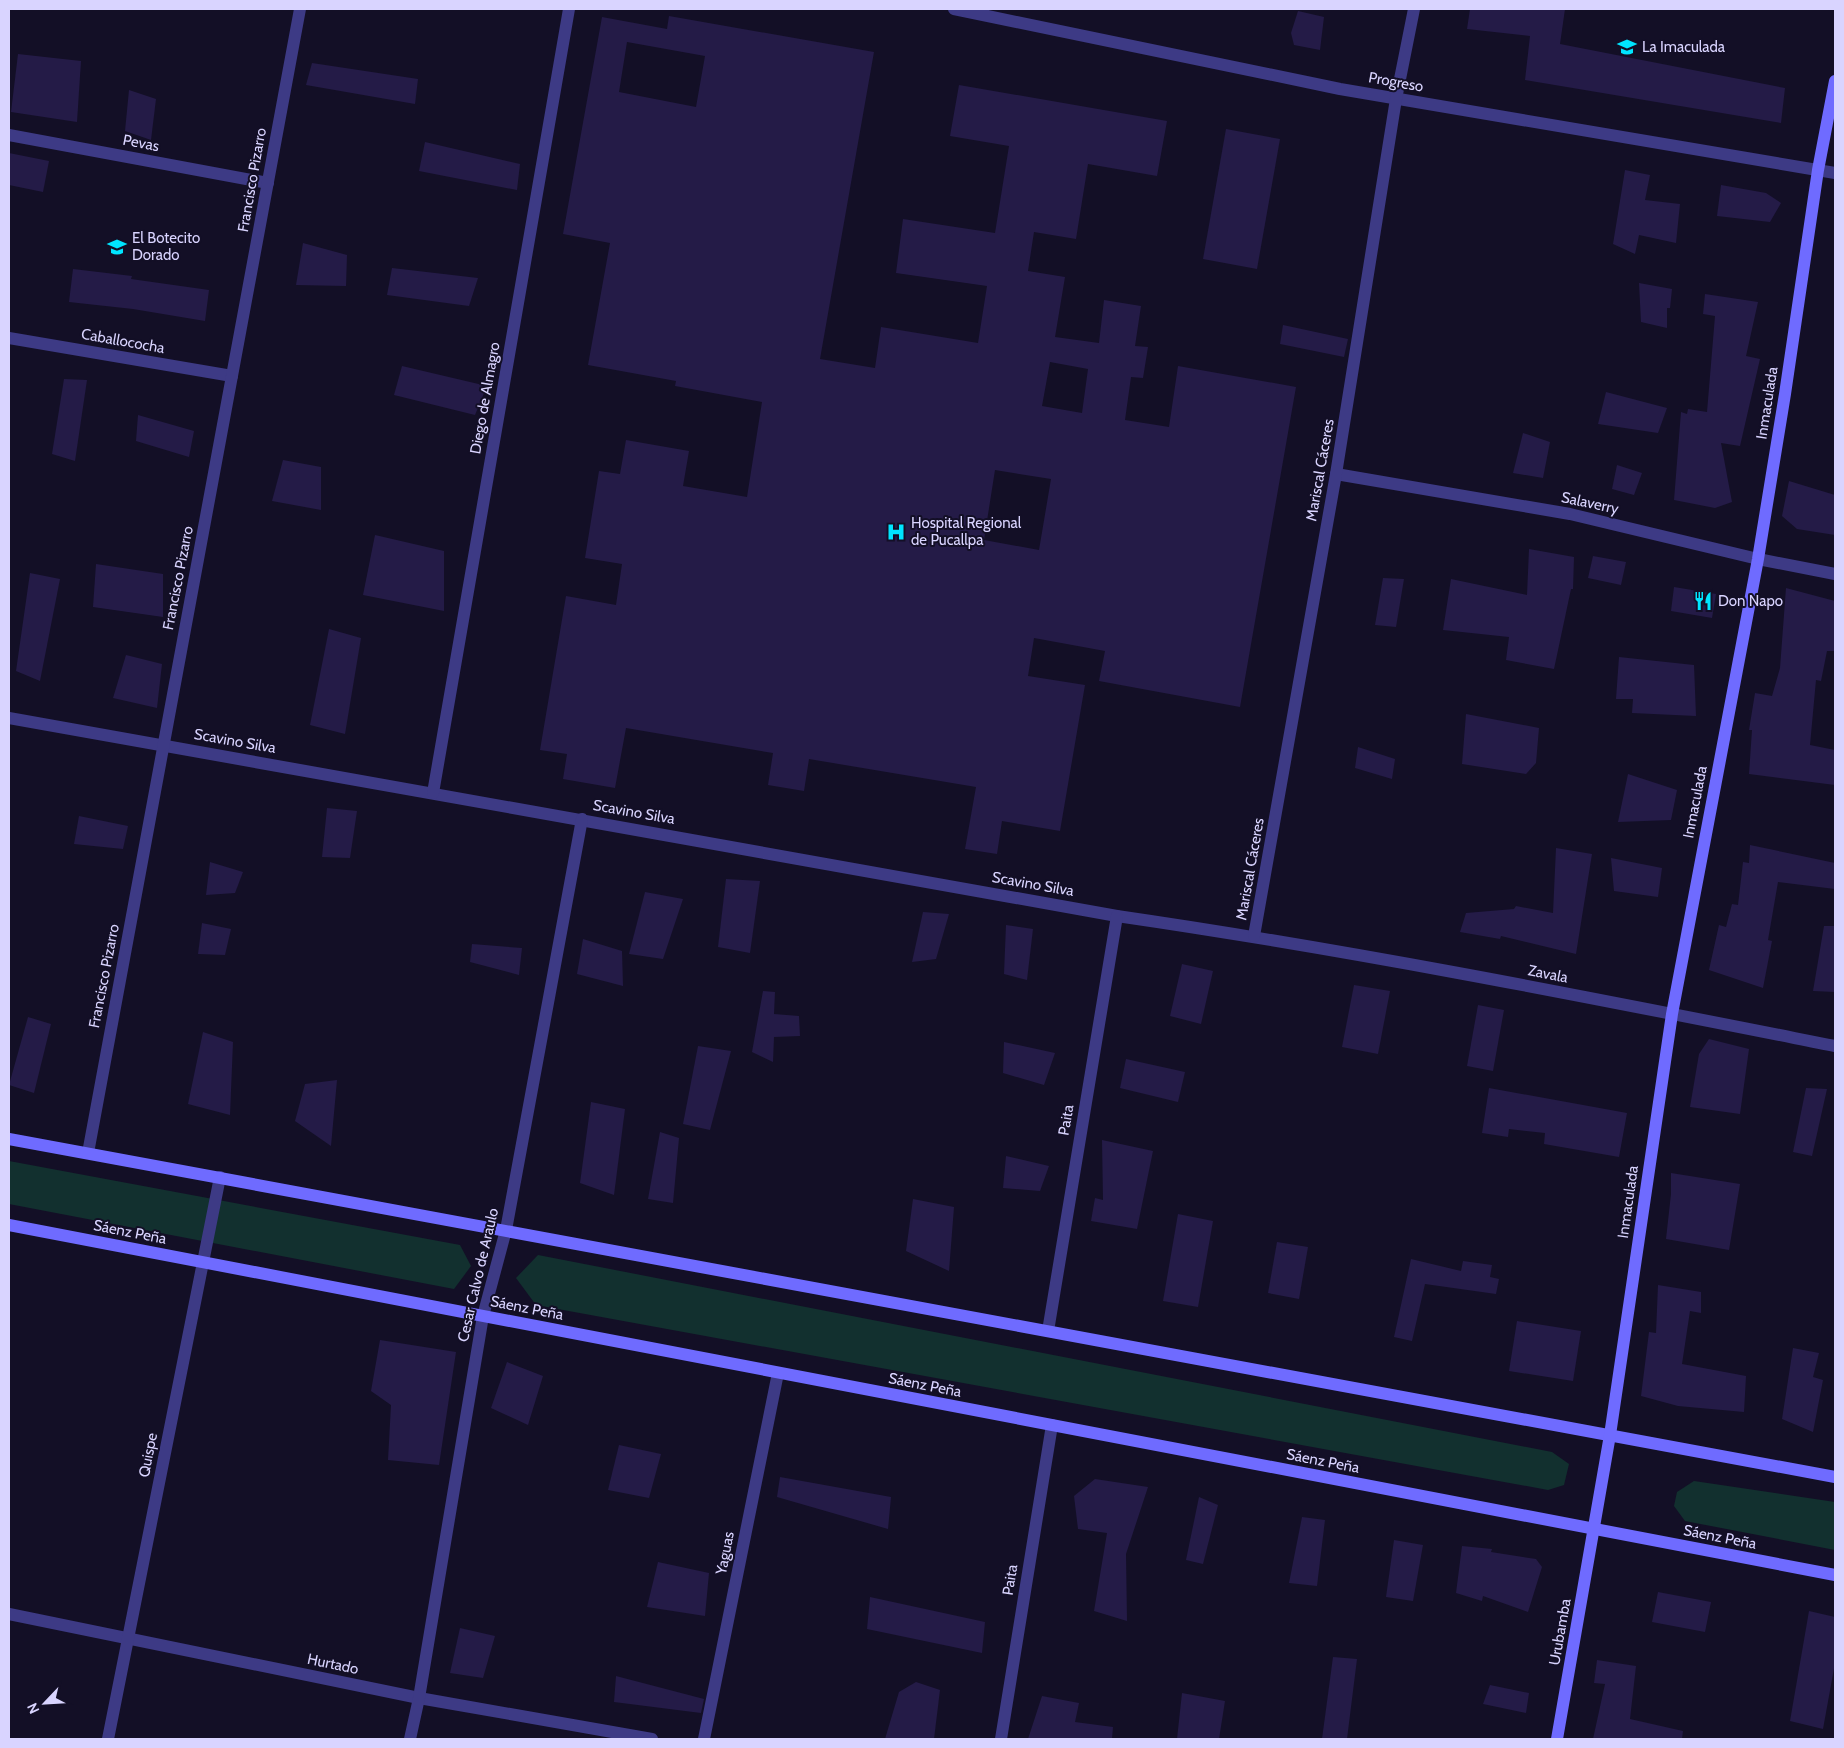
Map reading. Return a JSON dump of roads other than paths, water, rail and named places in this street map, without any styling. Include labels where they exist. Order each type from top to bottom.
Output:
[{"type":"main road","name":"Inmaculada","points":[[1595,1530],[1672,1014],[1758,559],[1786,394],[1818,170],[1835,81]]},
{"type":"main road","points":[[9,1139],[1835,1477]]},
{"type":"main road","name":"Sáenz Peña","points":[[9,1225],[1835,1575]]},
{"type":"main road","name":"Urubamba","points":[[1557,1739],[1595,1530]]},
{"type":"street","name":"Francisco Pizarro","points":[[88,1153],[300,9]]},
{"type":"street","name":"Diego de Almagro","points":[[433,793],[569,9]]},
{"type":"street","name":"Progreso","points":[[954,9],[979,11],[1340,89],[1835,173]]},
{"type":"street","name":"Mariscal Cáceres","points":[[1254,936],[1336,474],[1396,98],[1414,9]]},
{"type":"street","name":"Pevas","points":[[9,135],[268,183]]},
{"type":"street","name":"Caballococha","points":[[9,338],[232,376]]},
{"type":"street","name":"Salaverry","points":[[1336,474],[1570,514],[1758,559],[1835,574]]},
{"type":"street","name":"Scavino Silva","points":[[9,718],[1117,916],[1254,936]]},
{"type":"street","name":"Cesar Calvo de Araulo","points":[[410,1739],[419,1698],[483,1316],[506,1230],[582,819]]},
{"type":"street","name":"Paita","points":[[1048,1330],[1117,916]]},
{"type":"street","name":"Zavala","points":[[1254,936],[1835,1046]]},
{"type":"street","name":"Quispe","points":[[108,1739],[220,1177]]},
{"type":"street","name":"Yaguas","points":[[704,1739],[778,1373]]},
{"type":"street","name":"Paita","points":[[1001,1739],[1052,1425]]},
{"type":"street","name":"Hurtado","points":[[9,1614],[419,1698],[652,1739]]},
{"type":"place","name":"La Imaculada","points":[[1627,47]]},
{"type":"place","name":"El Botecito Dorado","points":[[117,247]]},
{"type":"place","name":"Hospital Regional de Pucallpa","points":[[896,532]]},
{"type":"place","name":"Don Napo","points":[[1703,601]]}]
